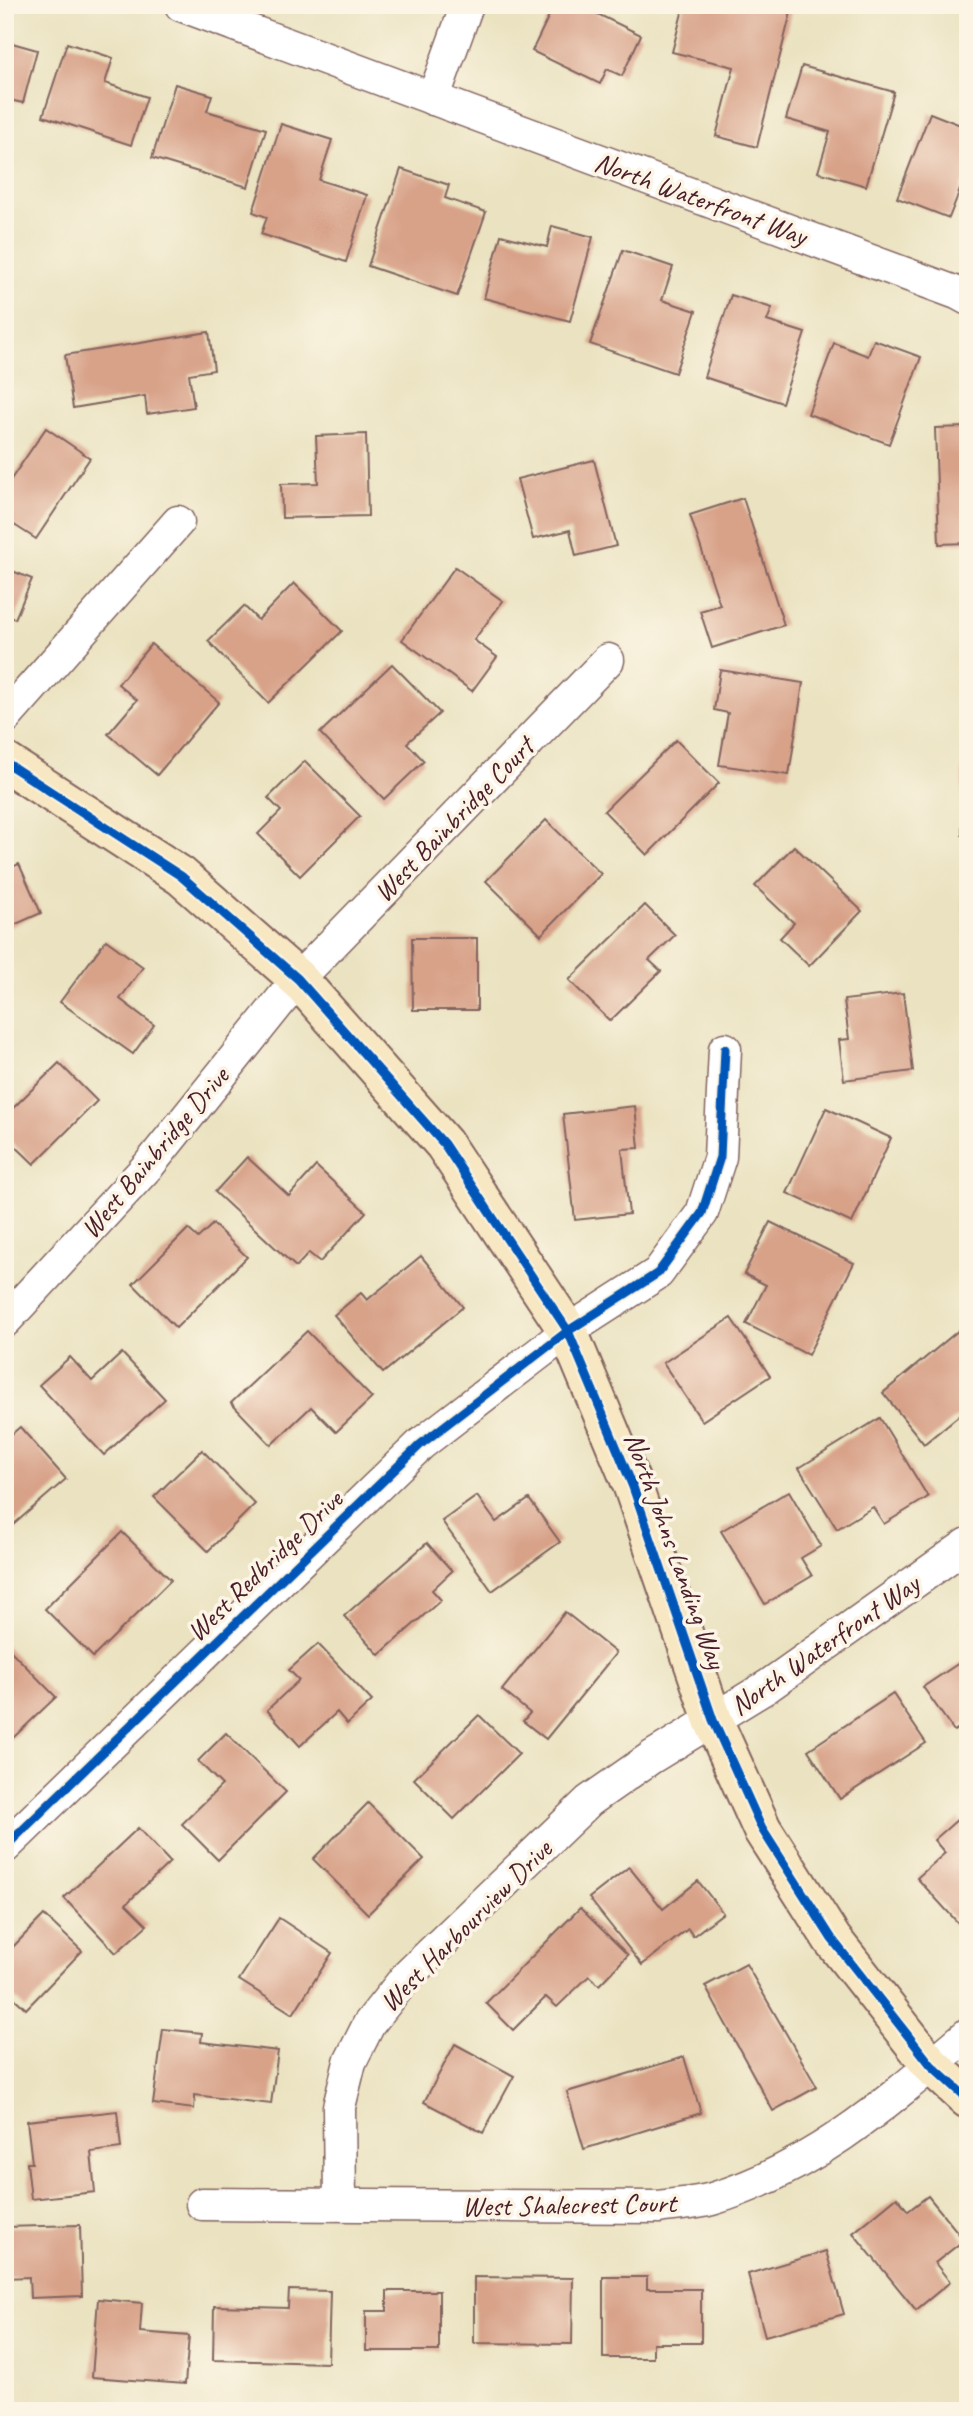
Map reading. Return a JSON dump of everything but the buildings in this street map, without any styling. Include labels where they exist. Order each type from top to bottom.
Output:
[{"type":"street","name":"North Waterfront Way","points":[[181,5],[968,299]]},
{"type":"street","points":[[433,99],[467,5]]},
{"type":"street","points":[[5,718],[178,522]]},
{"type":"street","name":"West Bainbridge Court","points":[[298,979],[608,660]]},
{"type":"street","name":"North Johns Landing Way","points":[[5,762],[181,876],[298,979],[444,1144],[568,1331],[632,1487],[713,1720],[762,1829],[832,1939],[931,2065],[968,2099]]},
{"type":"street","name":"West Bainbridge Drive","points":[[5,1321],[149,1165],[298,979]]},
{"type":"street","name":"West Redbridge Drive","points":[[5,1847],[421,1444],[568,1331],[658,1273],[702,1213],[720,1157],[725,1049]]},
{"type":"street","name":"North Waterfront Way","points":[[713,1720],[768,1686],[968,1544]]},
{"type":"street","name":"West Harbourview Drive","points":[[340,2204],[340,2107],[350,2062],[369,2024],[407,1976],[589,1801],[652,1757],[713,1720]]},
{"type":"street","name":"West Shalecrest Court","points":[[202,2204],[659,2207],[709,2200],[757,2184],[807,2159],[851,2130],[968,2034]]},
{"type":"cycle path","points":[[5,762],[181,876],[298,979],[444,1144],[568,1331],[633,1487],[713,1720],[762,1829],[832,1939],[931,2065],[968,2099]]},
{"type":"cycle path","points":[[5,1847],[421,1444],[568,1331],[658,1273],[702,1213],[720,1157],[725,1049]]}]
